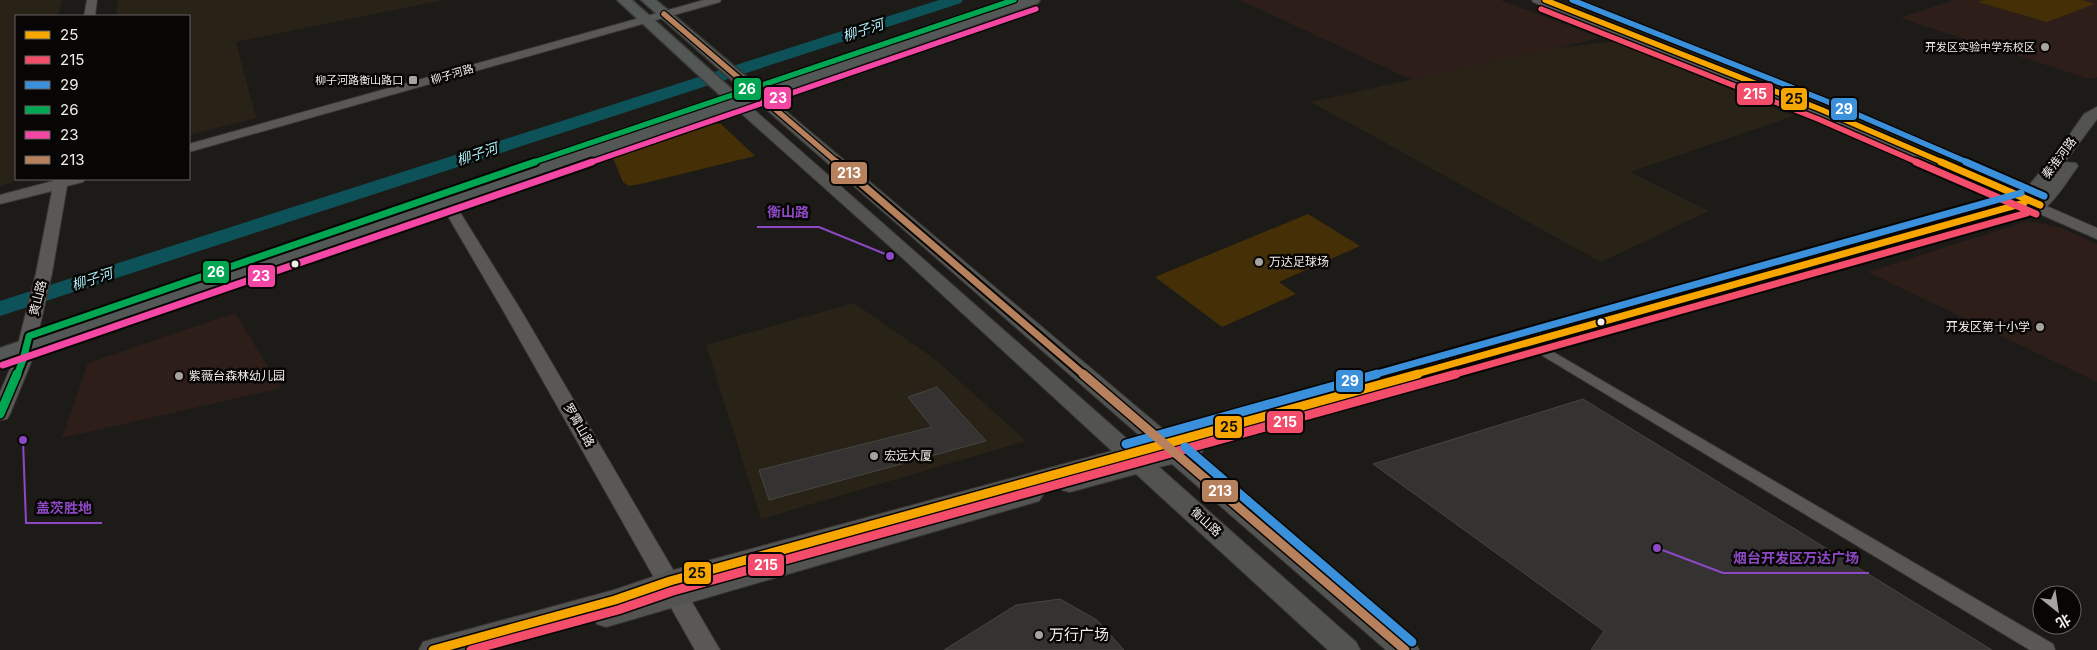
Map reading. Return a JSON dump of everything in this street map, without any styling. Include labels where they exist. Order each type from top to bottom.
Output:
[{"type":"main road","points":[[624,0],[704,71],[740,92],[1171,449],[1406,650]]},
{"type":"main road","points":[[648,0],[723,64],[740,92]]},
{"type":"main road","points":[[0,346],[1014,0]]},
{"type":"main road","points":[[0,356],[29,335],[446,201],[740,92],[1033,0]]},
{"type":"main road","name":"衡山路","points":[[740,92],[895,242],[1346,650]]},
{"type":"main road","name":"秦淮河路","points":[[2032,204],[2089,117],[2097,112]]},
{"type":"main road","name":"秦淮河路","points":[[2032,204],[2086,145],[2097,126]]},
{"type":"main road","points":[[1171,449],[1543,350],[2032,204]]},
{"type":"main road","points":[[432,650],[615,600],[673,588],[1080,481],[1135,460],[1171,449],[2032,204]]},
{"type":"main road","points":[[484,650],[673,588]]},
{"type":"street","points":[[90,15],[92,0]]},
{"type":"street","name":"柳子河路","points":[[190,148],[716,0]]},
{"type":"street","points":[[1537,0],[1817,112],[2032,204],[2097,229]]},
{"type":"street","points":[[1546,0],[1822,110],[2097,234]]},
{"type":"street","points":[[0,200],[60,181]]},
{"type":"street","name":"黄山路","points":[[0,414],[23,360],[44,273],[60,181]]},
{"type":"street","name":"罗霄山路","points":[[446,201],[513,312],[708,650]]},
{"type":"street","points":[[1543,350],[2046,650]]},
{"type":"shaded area","points":[[0,0],[62,0],[58,15],[15,15],[15,180],[19,180],[0,186]]},
{"type":"shaded area","points":[[118,0],[443,0],[236,42],[256,118],[190,135],[190,15],[116,15]]},
{"type":"shaded area","points":[[1240,0],[1500,0],[1600,38],[1412,80]]},
{"type":"shaded area","name":"开发区实验中学东校区","points":[[1954,0],[2097,0],[2097,77],[2090,79],[1900,18]]},
{"type":"shaded area","points":[[1983,0],[2082,0],[2095,4],[2047,22],[1978,2]]},
{"type":"shaded area","points":[[1616,41],[1793,116],[1630,172],[1709,211],[1601,262],[1311,102],[1549,49]]},
{"type":"shaded area","points":[[707,122],[721,124],[755,156],[645,183],[629,186],[623,182],[612,156]]},
{"type":"shaded area","name":"万达足球场","points":[[1308,214],[1360,246],[1279,282],[1296,294],[1222,327],[1155,277]]},
{"type":"shaded area","name":"开发区第十小学","points":[[2028,221],[2062,228],[2097,244],[2097,382],[1868,272]]},
{"type":"shaded area","points":[[854,303],[936,360],[1026,441],[761,519],[706,345]]},
{"type":"shaded area","name":"紫薇台森林幼儿园","points":[[235,313],[281,388],[62,438],[88,363]]},
{"type":"building","name":"宏远大厦","points":[[937,387],[986,441],[769,500],[759,470],[932,427],[908,397]]},
{"type":"building","points":[[1583,399],[1992,650],[1591,650],[1604,631],[1373,464]]},
{"type":"building","name":"万行广场","points":[[1060,599],[1097,620],[1124,650],[944,650],[1016,605]]},
{"type":"waterway","name":"柳子河","points":[[0,309],[955,0]]},
{"type":"transit line","name":"26","points":[[0,414],[23,360],[29,336],[712,101],[1014,0]]},
{"type":"transit line","name":"25","points":[[1545,0],[1822,110],[2040,205]]},
{"type":"transit line","name":"29","points":[[1572,0],[1826,101],[2044,196]]},
{"type":"transit line","name":"23","points":[[3,365],[1036,9]]},
{"type":"transit line","name":"215","points":[[1541,9],[1818,119],[2036,214]]},
{"type":"transit line","name":"213","points":[[664,14],[1405,650]]},
{"type":"transit line","name":"29","points":[[1126,444],[2021,193]]},
{"type":"transit line","name":"25","points":[[433,650],[615,600],[670,581],[1203,434],[2024,203]]},
{"type":"transit line","name":"215","points":[[471,650],[618,610],[673,591],[1206,444],[2027,213]]},
{"type":"transit line","name":"29","points":[[1185,447],[1412,642]]},
{"type":"place","name":"开发区实验中学东校区","points":[[2045,47]]},
{"type":"place","name":"柳子河路衡山路口","points":[[413,80]]},
{"type":"place","name":"衡山路","points":[[890,256]]},
{"type":"place","name":"万达足球场","points":[[1259,262]]},
{"type":"place","name":"开发区第十小学","points":[[2040,327]]},
{"type":"place","name":"紫薇台森林幼儿园","points":[[179,376]]},
{"type":"place","name":"盖茨胜地","points":[[23,440]]},
{"type":"place","name":"宏远大厦","points":[[874,456]]},
{"type":"place","name":"烟台开发区万达广场","points":[[1657,548]]},
{"type":"place","name":"万行广场","points":[[1039,635]]}]
